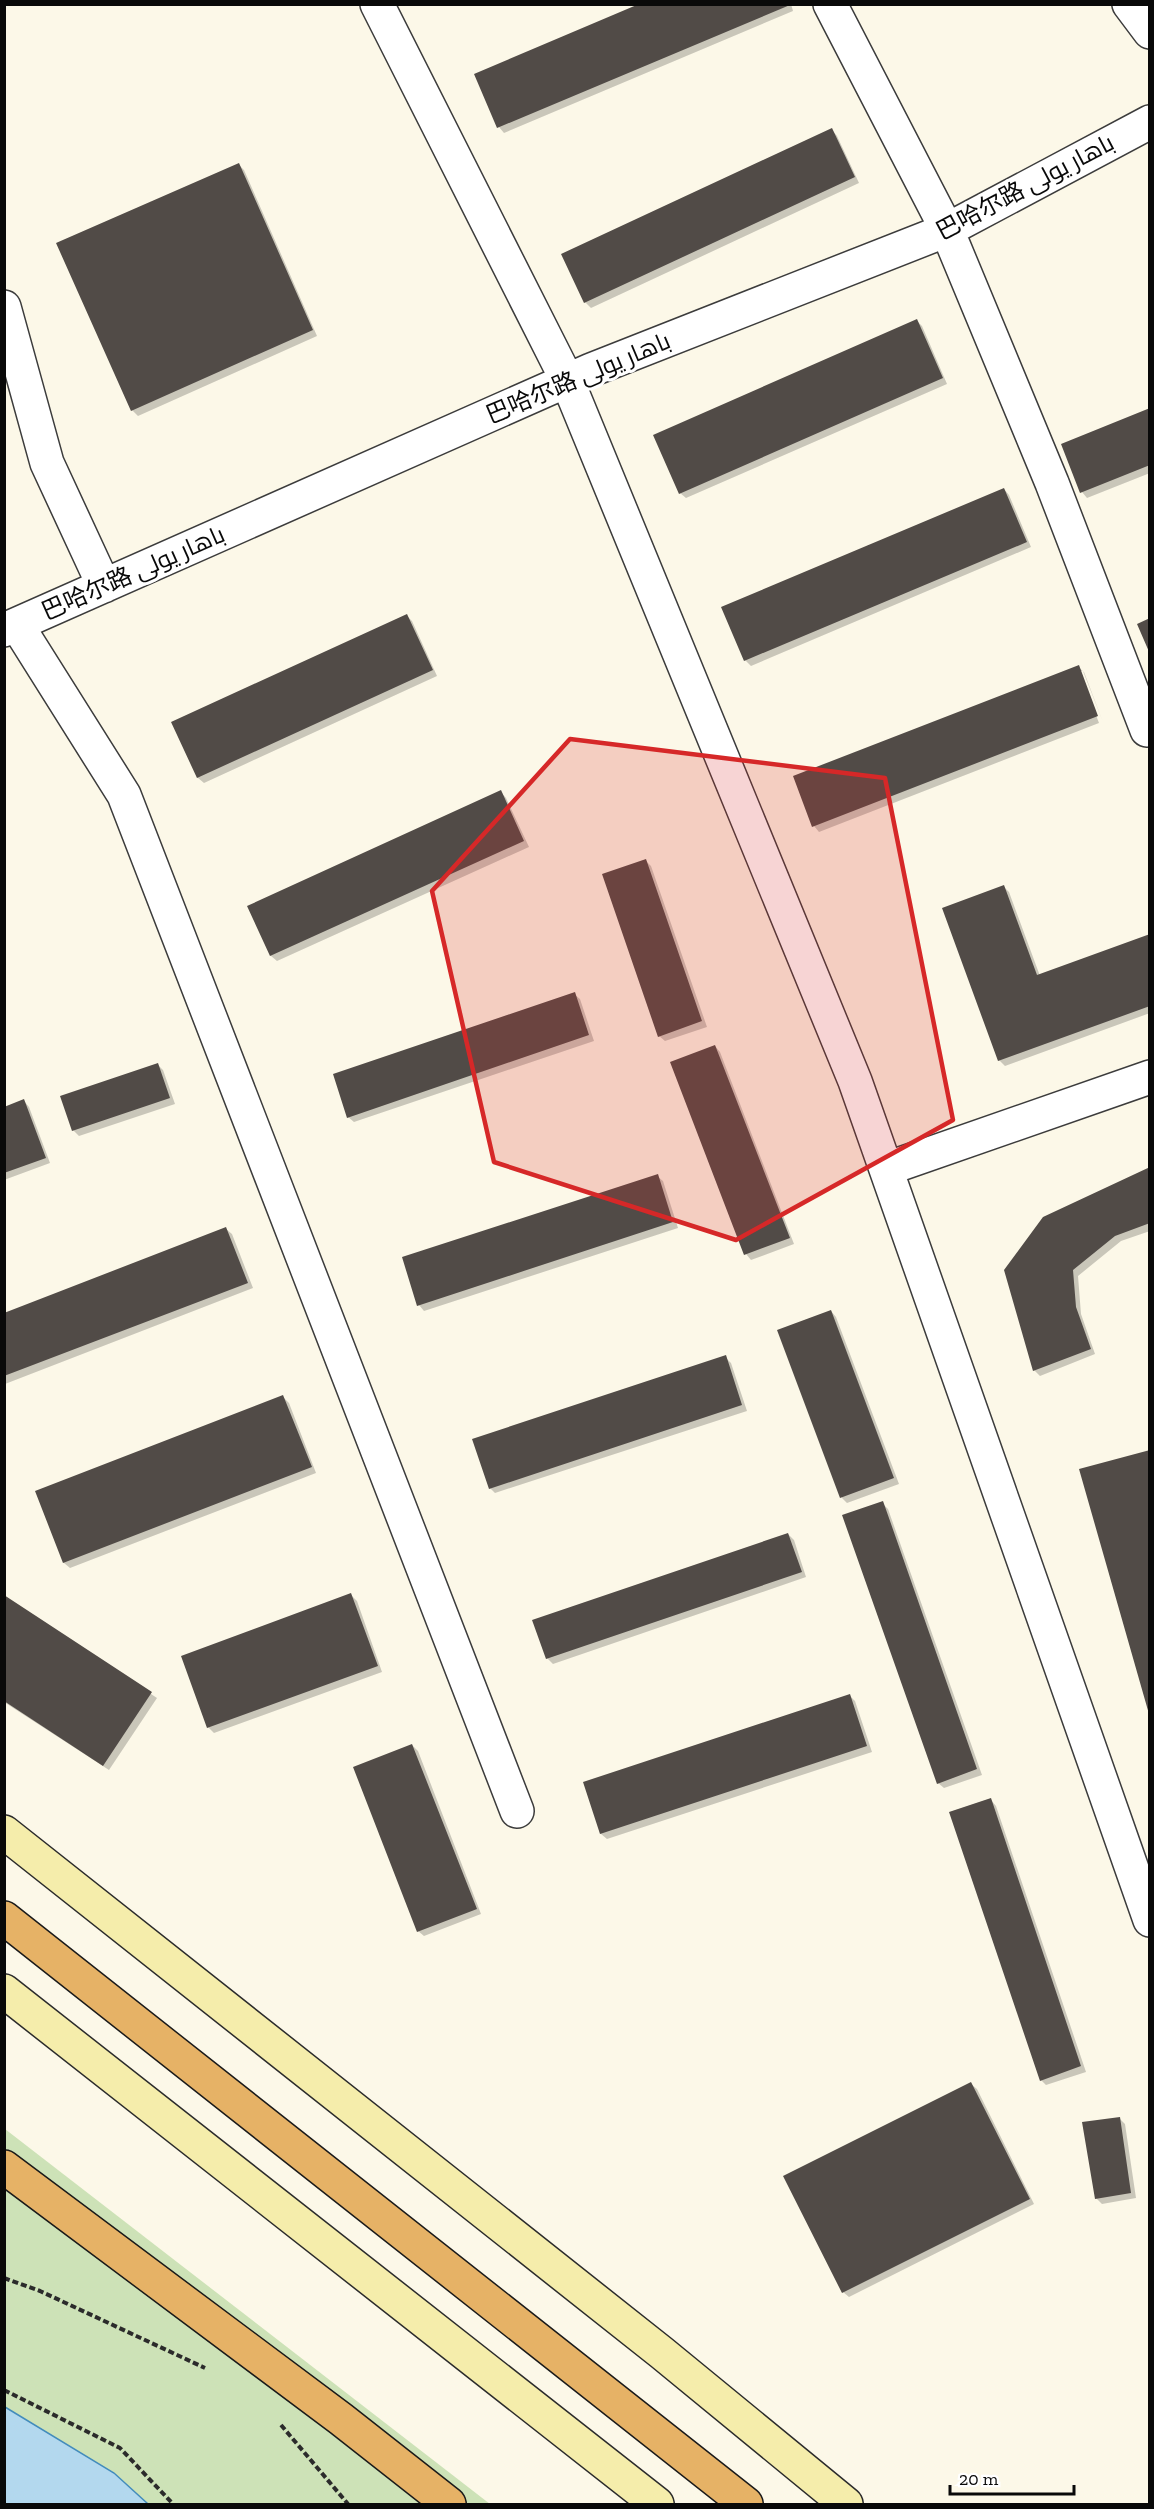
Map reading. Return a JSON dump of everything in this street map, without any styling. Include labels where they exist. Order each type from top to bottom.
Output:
[{"type":"highway","points":[[4,1918],[746,2505]]},
{"type":"highway","points":[[4,2167],[341,2419],[449,2505]]},
{"type":"highway","points":[[341,2419],[423,2505]]},
{"type":"main road","points":[[4,1832],[662,2353],[846,2505]]},
{"type":"main road","points":[[4,1990],[657,2505]]},
{"type":"street","points":[[376,4],[567,380],[855,1082],[1149,1920]]},
{"type":"street","points":[[830,4],[947,230],[1052,483],[1147,730]]},
{"type":"street","points":[[1129,4],[1149,32]]},
{"type":"street","name":"巴哈尔路 باھار يولى","points":[[11,627],[567,380],[947,230],[1149,122]]},
{"type":"street","points":[[4,307],[47,463],[104,586]]},
{"type":"street","points":[[11,627],[124,795],[517,1811]]},
{"type":"street","points":[[886,1169],[1149,1077]]},
{"type":"path","points":[[4,2278],[40,2291],[210,2370]]},
{"type":"path","points":[[4,2390],[120,2448],[173,2505]]},
{"type":"path","points":[[274,2416],[348,2505]]},
{"type":"highlighted area","points":[[570,739],[885,778],[953,1120],[736,1240],[494,1162],[432,891]]},
{"type":"green space","points":[[5,2129],[490,2504],[5,2504]]},
{"type":"water","points":[[5,2407],[114,2473],[148,2504],[5,2504]]},
{"type":"building","points":[[639,4],[790,5],[497,128],[474,74]]},
{"type":"building","points":[[832,128],[855,177],[584,303],[561,254]]},
{"type":"building","points":[[239,163],[313,330],[131,411],[56,243]]},
{"type":"building","points":[[917,319],[943,378],[679,494],[653,435]]},
{"type":"building","points":[[1150,408],[1150,465],[1080,493],[1061,444]]},
{"type":"building","points":[[1004,488],[1027,542],[744,661],[721,607]]},
{"type":"building","points":[[407,614],[433,670],[197,778],[171,722]]},
{"type":"building","points":[[1150,618],[1150,654],[1137,624]]},
{"type":"building","points":[[1079,665],[1098,716],[812,827],[793,776]]},
{"type":"building","points":[[501,790],[524,841],[270,956],[247,906]]},
{"type":"building","points":[[646,859],[702,1021],[658,1037],[602,874]]},
{"type":"building","points":[[1004,885],[1037,975],[1150,934],[1150,1006],[998,1061],[942,908]]},
{"type":"building","points":[[575,992],[589,1035],[347,1118],[333,1074]]},
{"type":"building","points":[[715,1045],[790,1238],[744,1255],[670,1062]]},
{"type":"building","points":[[158,1063],[170,1098],[72,1131],[60,1096]]},
{"type":"building","points":[[24,1099],[46,1158],[4,1173],[4,1107]]},
{"type":"building","points":[[1150,1167],[1150,1223],[1115,1236],[1073,1270],[1076,1307],[1091,1349],[1033,1371],[1004,1270],[1043,1217]]},
{"type":"building","points":[[658,1174],[673,1222],[417,1306],[402,1257]]},
{"type":"building","points":[[226,1227],[248,1283],[4,1376],[4,1313]]},
{"type":"building","points":[[831,1310],[894,1478],[840,1498],[777,1330]]},
{"type":"building","points":[[726,1355],[742,1405],[489,1489],[472,1439]]},
{"type":"building","points":[[283,1395],[312,1467],[63,1563],[35,1491]]},
{"type":"building","points":[[1150,1450],[1150,1714],[1149,1714],[1079,1469]]},
{"type":"building","points":[[883,1501],[977,1769],[937,1784],[842,1515]]},
{"type":"building","points":[[788,1533],[802,1572],[546,1659],[532,1620]]},
{"type":"building","points":[[351,1593],[378,1666],[207,1728],[181,1656]]},
{"type":"building","points":[[4,1595],[152,1692],[103,1766],[4,1701]]},
{"type":"building","points":[[850,1694],[867,1746],[600,1834],[583,1782]]},
{"type":"building","points":[[412,1744],[477,1909],[417,1932],[353,1767]]},
{"type":"building","points":[[991,1798],[1081,2066],[1040,2081],[949,1812]]},
{"type":"building","points":[[971,2082],[1030,2199],[842,2293],[783,2176]]},
{"type":"building","points":[[1120,2117],[1131,2193],[1095,2199],[1082,2122]]}]
